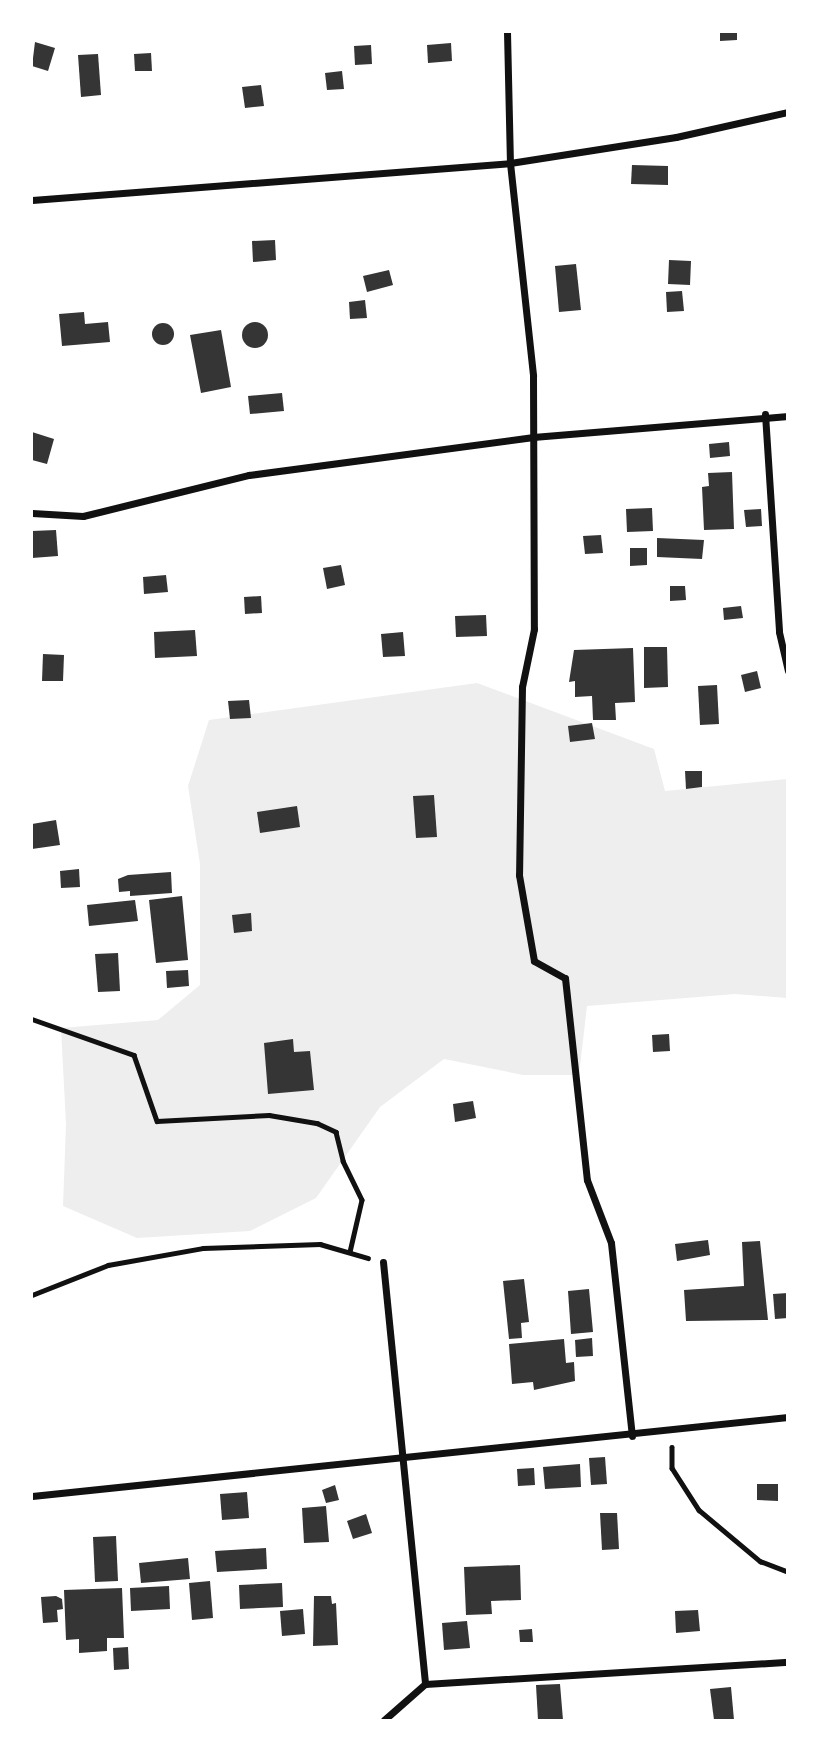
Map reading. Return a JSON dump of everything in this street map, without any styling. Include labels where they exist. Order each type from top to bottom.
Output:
[{"type":"street","points":[[507,32],[510,163],[533,376],[534,629],[522,687],[519,875],[534,961],[565,978],[587,1180],[611,1243],[632,1436]]},
{"type":"street","points":[[32,200],[510,163],[676,137],[788,112]]},
{"type":"street","points":[[765,414],[779,632],[788,671]]},
{"type":"street","points":[[32,513],[83,516],[249,475],[533,438],[765,414],[788,416]]},
{"type":"street","points":[[383,1262],[425,1684]]},
{"type":"street","points":[[32,1496],[672,1432],[788,1417]]},
{"type":"street","points":[[384,1720],[425,1684],[788,1662]]},
{"type":"path","points":[[32,1019],[134,1055],[157,1121],[269,1115],[317,1123],[336,1132],[343,1161],[362,1200],[350,1252]]},
{"type":"path","points":[[32,1295],[108,1265],[203,1248],[320,1244],[383,1262]]},
{"type":"path","points":[[672,1432],[672,1468],[699,1510],[760,1561],[788,1572]]},
{"type":"shaded area","points":[[477,683],[654,749],[665,791],[787,779],[787,998],[735,994],[587,1006],[579,1075],[523,1075],[444,1059],[380,1107],[316,1198],[250,1231],[137,1238],[63,1206],[66,1124],[61,1028],[158,1020],[200,985],[200,864],[188,786],[209,720]]},
{"type":"building","points":[[720,32],[737,32],[737,40],[720,41]]},
{"type":"building","points":[[35,42],[55,48],[48,71],[32,66]]},
{"type":"building","points":[[451,43],[452,61],[428,63],[427,45]]},
{"type":"building","points":[[371,45],[372,64],[355,65],[354,46]]},
{"type":"building","points":[[151,53],[152,71],[135,71],[134,54]]},
{"type":"building","points":[[98,54],[101,95],[81,97],[78,55]]},
{"type":"building","points":[[342,71],[344,89],[327,90],[325,73]]},
{"type":"building","points":[[261,85],[264,106],[245,108],[242,87]]},
{"type":"building","points":[[632,165],[668,166],[668,185],[631,184]]},
{"type":"building","points":[[275,240],[276,260],[253,262],[252,241]]},
{"type":"building","points":[[669,260],[691,261],[690,285],[668,284]]},
{"type":"building","points":[[576,264],[581,310],[559,312],[555,266]]},
{"type":"building","points":[[389,270],[393,285],[367,292],[363,276]]},
{"type":"building","points":[[682,291],[684,311],[667,312],[666,292]]},
{"type":"building","points":[[365,300],[367,318],[350,319],[349,302]]},
{"type":"building","points":[[84,312],[85,324],[108,322],[110,342],[62,346],[59,314]]},
{"type":"building","points":[[255,322],[264,326],[268,335],[264,344],[255,348],[246,344],[242,335],[246,326]]},
{"type":"building","points":[[163,323],[171,326],[174,334],[171,342],[163,345],[155,342],[152,334],[155,326]]},
{"type":"building","points":[[221,330],[231,387],[201,393],[190,335]]},
{"type":"building","points":[[282,393],[284,411],[250,414],[248,396]]},
{"type":"building","points":[[32,432],[54,439],[47,464],[32,460]]},
{"type":"building","points":[[729,442],[730,456],[710,458],[709,444]]},
{"type":"building","points":[[732,472],[734,529],[704,530],[702,487],[709,486],[708,473]]},
{"type":"building","points":[[652,508],[653,531],[627,532],[626,509]]},
{"type":"building","points":[[761,509],[762,526],[746,527],[744,510]]},
{"type":"building","points":[[56,530],[58,556],[32,558],[32,531]]},
{"type":"building","points":[[601,535],[603,553],[585,554],[583,536]]},
{"type":"building","points":[[657,538],[704,540],[702,559],[657,557]]},
{"type":"building","points":[[630,548],[647,548],[647,565],[630,566]]},
{"type":"building","points":[[341,565],[345,585],[327,589],[323,568]]},
{"type":"building","points":[[166,575],[168,592],[144,594],[143,577]]},
{"type":"building","points":[[670,586],[685,586],[686,600],[670,601]]},
{"type":"building","points":[[261,596],[262,613],[245,614],[244,597]]},
{"type":"building","points":[[741,606],[743,618],[724,620],[723,608]]},
{"type":"building","points":[[486,615],[487,636],[456,637],[455,616]]},
{"type":"building","points":[[195,630],[197,656],[155,658],[154,632]]},
{"type":"building","points":[[403,632],[405,656],[383,657],[381,634]]},
{"type":"building","points":[[644,647],[667,647],[668,687],[644,688]]},
{"type":"building","points":[[633,648],[635,702],[615,703],[616,720],[593,720],[592,696],[575,697],[575,681],[569,682],[574,650]]},
{"type":"building","points":[[43,654],[64,655],[63,681],[42,681]]},
{"type":"building","points":[[757,671],[761,688],[745,692],[741,675]]},
{"type":"building","points":[[717,685],[719,724],[700,725],[698,686]]},
{"type":"building","points":[[249,700],[251,718],[230,719],[228,701]]},
{"type":"building","points":[[592,723],[595,739],[570,742],[568,726]]},
{"type":"building","points":[[685,771],[702,771],[702,787],[686,789]]},
{"type":"building","points":[[434,795],[437,837],[416,838],[413,796]]},
{"type":"building","points":[[297,806],[300,827],[260,833],[257,812]]},
{"type":"building","points":[[56,820],[60,845],[32,849],[32,824]]},
{"type":"building","points":[[79,869],[80,887],[61,888],[60,871]]},
{"type":"building","points":[[171,872],[172,893],[130,896],[130,891],[119,892],[118,879],[128,875]]},
{"type":"building","points":[[182,896],[188,960],[156,963],[149,900]]},
{"type":"building","points":[[135,900],[138,921],[89,926],[87,905]]},
{"type":"building","points":[[251,913],[252,931],[234,933],[232,915]]},
{"type":"building","points":[[118,953],[120,991],[98,992],[95,954]]},
{"type":"building","points":[[188,970],[189,986],[167,988],[166,971]]},
{"type":"building","points":[[669,1034],[670,1051],[653,1052],[652,1035]]},
{"type":"building","points":[[293,1039],[294,1052],[310,1051],[314,1090],[268,1094],[264,1043]]},
{"type":"building","points":[[473,1101],[476,1118],[455,1122],[453,1104]]},
{"type":"building","points":[[708,1240],[710,1255],[677,1261],[675,1244]]},
{"type":"building","points":[[760,1241],[768,1320],[686,1321],[684,1290],[744,1286],[742,1242]]},
{"type":"building","points":[[524,1279],[529,1322],[521,1323],[522,1338],[509,1339],[503,1281]]},
{"type":"building","points":[[589,1289],[593,1332],[571,1334],[568,1291]]},
{"type":"building","points":[[788,1293],[788,1318],[775,1319],[773,1294]]},
{"type":"building","points":[[592,1338],[593,1356],[576,1357],[575,1340]]},
{"type":"building","points":[[564,1339],[566,1363],[574,1362],[575,1381],[534,1390],[533,1382],[512,1384],[509,1344]]},
{"type":"building","points":[[605,1457],[607,1484],[591,1485],[589,1458]]},
{"type":"building","points":[[580,1464],[581,1487],[545,1489],[543,1467]]},
{"type":"building","points":[[534,1468],[535,1485],[518,1486],[517,1469]]},
{"type":"building","points":[[757,1484],[778,1484],[778,1501],[757,1500]]},
{"type":"building","points":[[335,1485],[339,1500],[326,1503],[322,1490]]},
{"type":"building","points":[[247,1492],[249,1518],[222,1520],[220,1494]]},
{"type":"building","points":[[326,1506],[329,1542],[304,1543],[302,1508]]},
{"type":"building","points":[[600,1513],[617,1513],[619,1549],[602,1550]]},
{"type":"building","points":[[366,1514],[372,1533],[353,1539],[347,1521]]},
{"type":"building","points":[[116,1536],[118,1581],[95,1582],[93,1537]]},
{"type":"building","points":[[266,1548],[267,1569],[217,1572],[215,1551]]},
{"type":"building","points":[[188,1558],[190,1579],[141,1583],[139,1563]]},
{"type":"building","points":[[520,1565],[521,1600],[491,1601],[492,1614],[466,1615],[464,1567]]},
{"type":"building","points":[[210,1581],[213,1618],[192,1620],[189,1583]]},
{"type":"building","points":[[282,1583],[283,1607],[240,1609],[239,1585]]},
{"type":"building","points":[[169,1586],[170,1609],[131,1611],[130,1588]]},
{"type":"building","points":[[122,1588],[124,1638],[107,1638],[107,1651],[79,1653],[79,1639],[66,1640],[64,1590]]},
{"type":"building","points":[[56,1596],[62,1599],[63,1609],[57,1610],[58,1622],[43,1623],[41,1597]]},
{"type":"building","points":[[314,1596],[331,1596],[332,1604],[336,1603],[338,1645],[313,1646]]},
{"type":"building","points":[[303,1609],[305,1634],[282,1636],[280,1611]]},
{"type":"building","points":[[698,1610],[700,1631],[676,1633],[675,1611]]},
{"type":"building","points":[[467,1621],[470,1648],[444,1650],[442,1623]]},
{"type":"building","points":[[532,1629],[533,1642],[520,1642],[519,1630]]},
{"type":"building","points":[[128,1647],[129,1669],[114,1670],[113,1648]]},
{"type":"building","points":[[560,1684],[563,1720],[538,1720],[536,1685]]},
{"type":"building","points":[[731,1687],[734,1720],[714,1720],[710,1689]]}]
